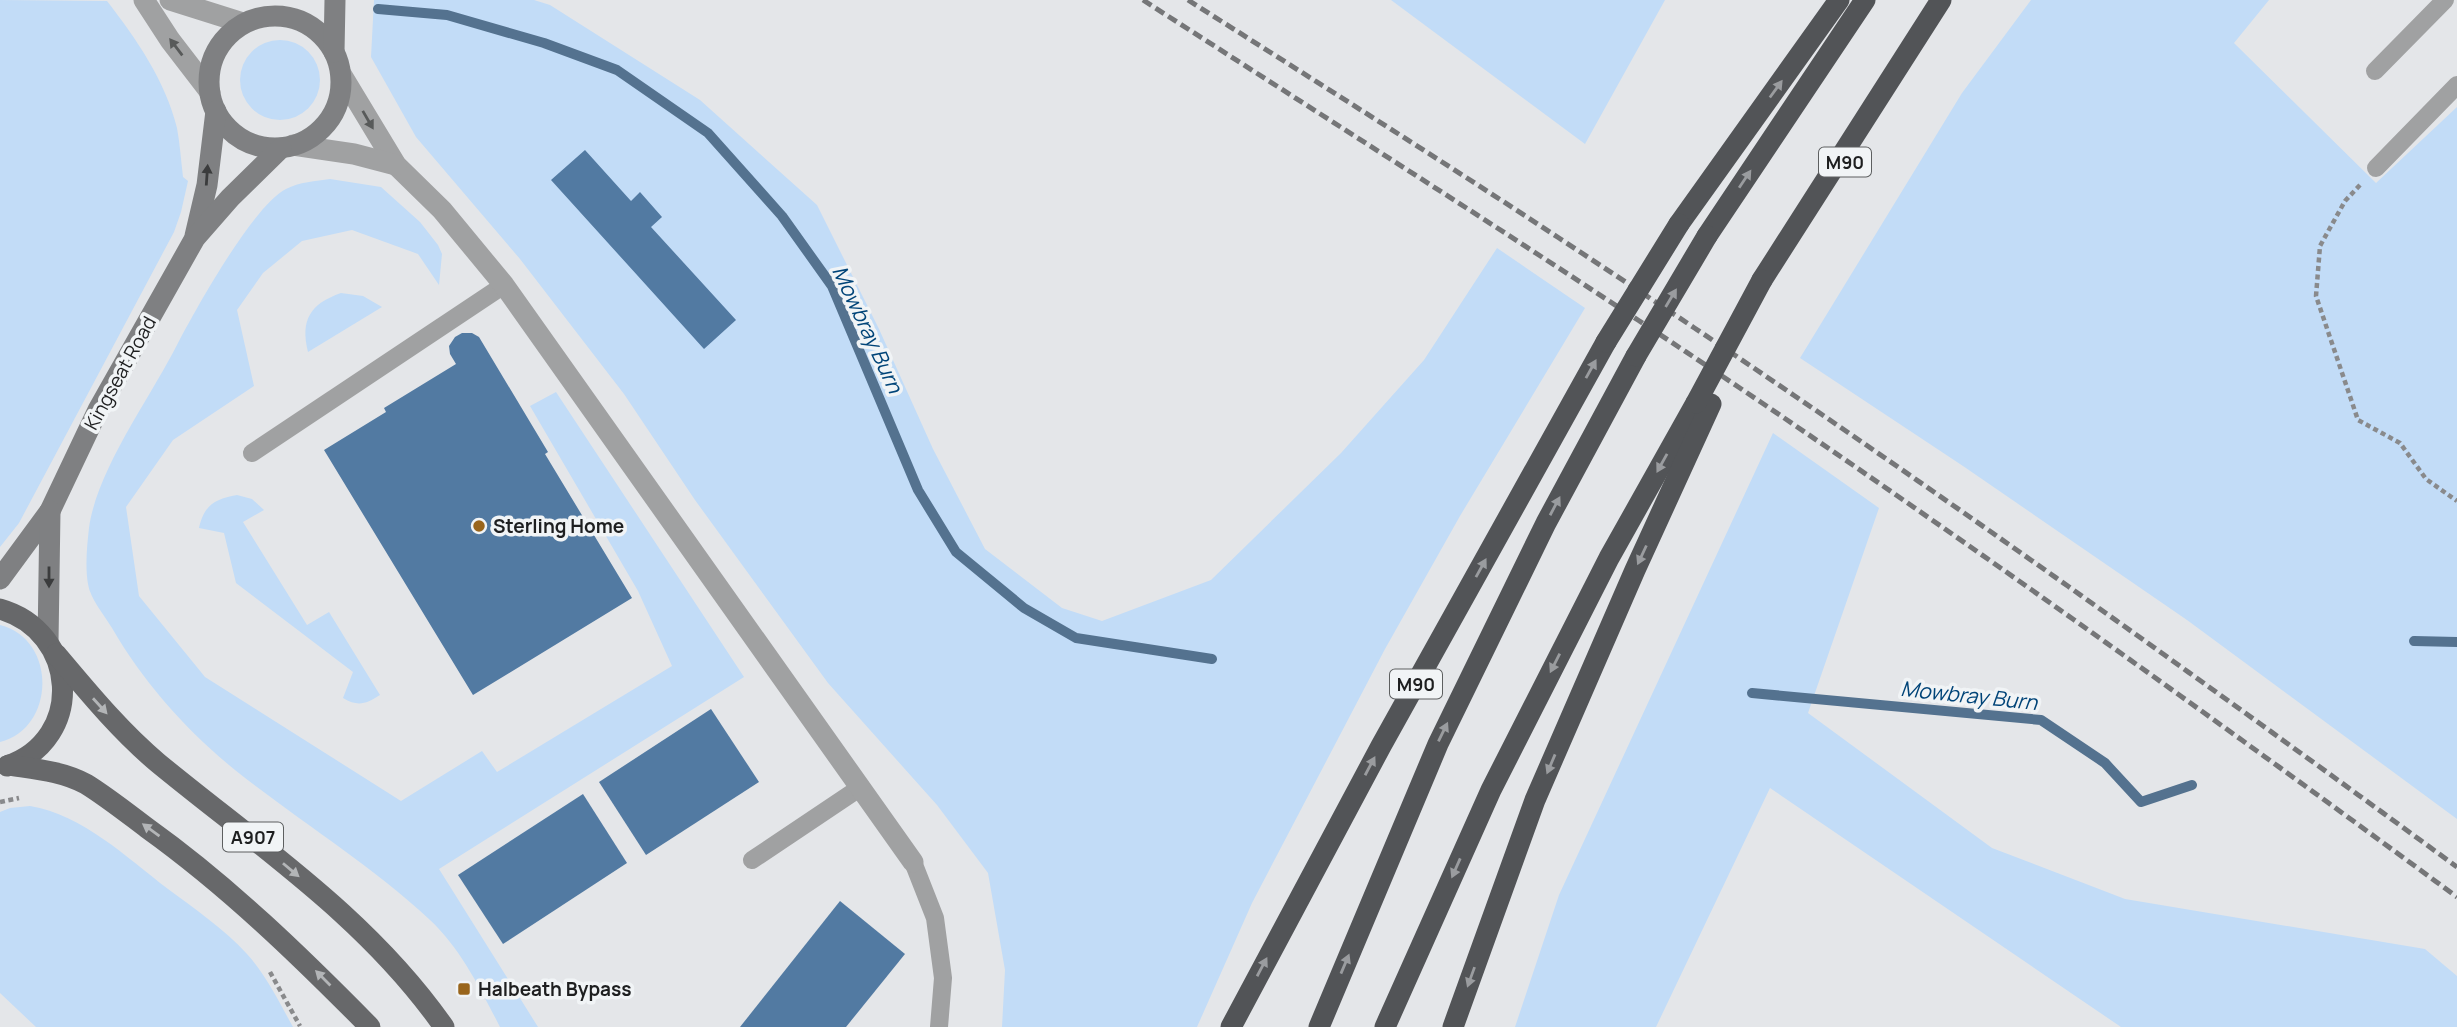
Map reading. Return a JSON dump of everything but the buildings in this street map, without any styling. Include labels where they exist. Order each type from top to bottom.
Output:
[{"type":"highway","name":"M90","points":[[1231,1027],[1381,746],[1606,342],[1679,224],[1839,0]]},
{"type":"highway","name":"M90","points":[[1319,1027],[1438,744],[1546,523],[1636,356],[1707,236],[1865,0]]},
{"type":"highway","name":"M90","points":[[1385,1027],[1491,790],[1609,558],[1704,404],[1767,285],[1918,33],[1941,0]]},
{"type":"highway","name":"M90","points":[[1453,1027],[1535,800],[1704,404]]},
{"type":"main road","points":[[0,609],[21,617],[43,635],[52,648]]},
{"type":"main road","name":"Kingseat Road","points":[[4,766],[19,761],[41,744],[55,724],[60,710],[63,682],[52,648]]},
{"type":"main road","name":"A907","points":[[52,648],[102,709],[157,762],[323,894],[390,960],[444,1027]]},
{"type":"main road","name":"A907","points":[[4,766],[51,771],[85,784],[109,800],[200,867],[309,964],[370,1027]]},
{"type":"street","points":[[144,0],[213,101],[227,127],[242,139],[261,146],[287,146],[354,154],[396,166]]},
{"type":"street","points":[[170,0],[190,8],[253,20]]},
{"type":"street","name":"Kingseat Road","points":[[195,238],[207,184],[213,101],[209,73],[215,53],[227,36],[279,0]]},
{"type":"street","name":"Kingseat Road","points":[[334,52],[335,0]]},
{"type":"street","name":"Kingseat Road","points":[[0,579],[50,511],[98,410],[195,238],[230,198],[287,146],[301,143],[318,132],[331,117],[340,97],[341,74],[334,52],[322,34],[303,21],[283,16],[253,20]]},
{"type":"street","points":[[341,74],[396,166],[442,210],[504,285],[913,862]]},
{"type":"street","name":"Kingseat Road","points":[[50,511],[52,648]]},
{"type":"lane","points":[[2375,71],[2445,0]]},
{"type":"lane","points":[[2376,168],[2457,85]]},
{"type":"lane","points":[[252,453],[504,285]]},
{"type":"lane","points":[[752,860],[861,788]]},
{"type":"lane","points":[[913,862],[935,918],[943,978],[939,1027]]},
{"type":"path","points":[[2376,168],[2345,201],[2320,246],[2316,296],[2358,420],[2400,443],[2426,478],[2457,501]]},
{"type":"path","points":[[0,802],[21,797]]},
{"type":"path","points":[[263,963],[300,1026]]},
{"type":"shaded area","points":[[0,0],[107,1],[139,46],[165,93],[177,128],[183,177],[188,181],[174,232],[19,523],[0,547]]},
{"type":"shaded area","points":[[374,0],[534,0],[550,5],[700,100],[817,205],[879,329],[933,449],[985,549],[1062,608],[1102,621],[1211,580],[1341,453],[1424,360],[1497,248],[1585,308],[1460,516],[1385,649],[1252,903],[1197,1027],[1002,1027],[1005,970],[988,873],[937,805],[828,683],[695,500],[624,394],[520,259],[416,137],[371,57]]},
{"type":"shaded area","points":[[1391,0],[1665,0],[1585,144]]},
{"type":"shaded area","points":[[2031,0],[2269,0],[2234,43],[2376,183],[2457,107],[2457,819],[2187,620],[1800,358],[1962,93]]},
{"type":"shaded area","points":[[280,40],[295,43],[308,52],[317,65],[320,80],[317,95],[308,108],[295,117],[280,120],[265,117],[252,108],[243,95],[240,80],[243,65],[252,52],[265,43]]},
{"type":"shaded area","points":[[330,179],[381,187],[420,222],[442,254],[439,285],[418,254],[352,230],[302,241],[263,273],[237,310],[254,386],[173,440],[126,507],[139,596],[205,677],[401,801],[482,751],[497,772],[672,666],[638,591],[530,406],[556,392],[744,677],[439,869],[538,1027],[500,1027],[461,957],[430,920],[359,861],[259,789],[200,739],[152,686],[124,648],[89,589],[86,563],[89,528],[102,482],[126,434],[212,283],[242,236],[273,199],[296,185]]},
{"type":"shaded area","points":[[341,293],[363,296],[382,307],[308,352],[305,331],[310,315],[322,302]]},
{"type":"shaded area","points":[[1773,433],[1879,508],[1808,713],[1992,848],[2125,899],[2425,949],[2457,976],[2457,1027],[2121,1027],[1770,788],[1656,1027],[1515,1027],[1559,895]]},
{"type":"shaded area","points":[[237,495],[252,499],[264,510],[243,522],[307,625],[329,612],[380,695],[362,703],[353,703],[343,698],[353,672],[236,583],[224,533],[199,528],[204,514],[212,504]]},
{"type":"shaded area","points":[[0,625],[19,633],[32,647],[40,664],[42,684],[40,703],[32,720],[18,734],[0,742]]},
{"type":"shaded area","points":[[30,806],[68,818],[86,828],[219,928],[254,962],[293,1027],[36,1027],[0,993],[0,812]]},
{"type":"waterway","name":"Mowbray Burn","points":[[378,9],[447,15],[544,43],[617,70],[708,133],[782,216],[832,286],[918,490],[956,552],[1024,608],[1076,638],[1212,659]]},
{"type":"waterway","name":"Mowbray Burn","points":[[2414,641],[2457,642]]},
{"type":"waterway","name":"Mowbray Burn","points":[[1752,693],[2041,720],[2105,763],[2141,802],[2192,785]]},
{"type":"railway","points":[[1143,0],[1551,263],[1793,424],[2127,657],[2457,897]]},
{"type":"railway","points":[[1188,0],[1513,208],[1786,390],[2124,626],[2457,867]]},
{"type":"place","name":"Sterling Home","points":[[479,526]]},
{"type":"place","name":"Halbeath Bypass","points":[[464,989]]}]
